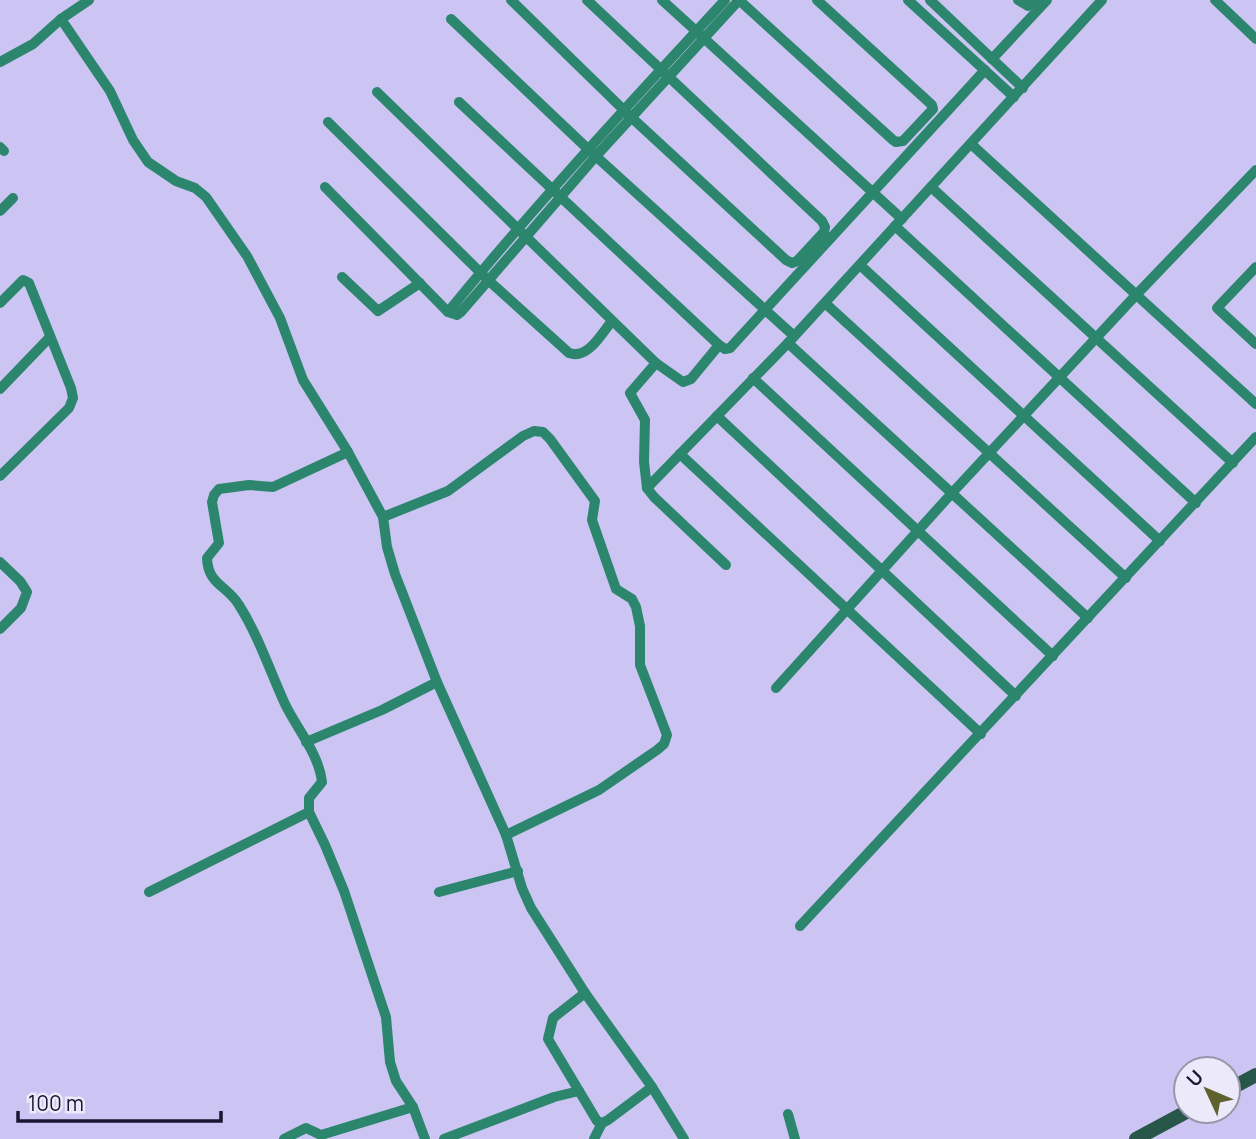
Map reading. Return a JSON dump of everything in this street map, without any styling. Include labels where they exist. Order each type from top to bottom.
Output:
[{"type":"street","points":[[1,59],[33,44],[61,19],[89,0]]},
{"type":"street","points":[[511,0],[786,260],[792,263],[797,261],[824,232],[822,221],[587,0]]},
{"type":"street","points":[[662,0],[873,193],[899,223],[1196,503]]},
{"type":"street","points":[[700,35],[725,0]]},
{"type":"street","points":[[325,187],[448,312],[453,315],[461,312],[484,275],[592,153],[700,35],[738,0],[893,140],[903,141],[933,109],[932,105],[817,0]]},
{"type":"street","points":[[908,0],[1014,97]]},
{"type":"street","points":[[930,0],[1023,88]]},
{"type":"street","points":[[1018,0],[1028,6],[1035,0]]},
{"type":"street","points":[[992,59],[1047,0]]},
{"type":"street","points":[[648,488],[791,340],[1102,0]]},
{"type":"street","points":[[1216,0],[1256,39]]},
{"type":"street","points":[[61,19],[110,91],[133,140],[148,162],[206,197],[247,256],[280,318],[303,380],[348,452],[383,517],[387,547],[395,574],[437,682],[506,835],[531,908],[684,1139]]},
{"type":"street","points":[[451,19],[592,153],[765,310],[791,340],[1088,618]]},
{"type":"street","points":[[459,102],[725,349],[730,348],[985,70]]},
{"type":"street","points":[[377,92],[656,363],[683,382],[691,379],[719,345]]},
{"type":"street","points":[[328,122],[484,275],[569,353],[577,356],[584,354],[612,321]]},
{"type":"street","points":[[971,145],[1256,404]]},
{"type":"street","points":[[776,688],[989,453],[1256,170]]},
{"type":"street","points":[[931,187],[1233,463]]},
{"type":"street","points":[[0,211],[13,198]]},
{"type":"street","points":[[860,265],[1160,541]]},
{"type":"street","points":[[1256,267],[1217,308],[1256,344]]},
{"type":"street","points":[[342,277],[378,311],[420,283]]},
{"type":"street","points":[[0,303],[23,280],[29,283],[73,398],[69,408],[0,476]]},
{"type":"street","points":[[825,303],[1126,578]]},
{"type":"street","points":[[0,389],[50,337]]},
{"type":"street","points":[[656,363],[630,393],[645,420],[643,462],[648,488],[654,497],[726,565]]},
{"type":"street","points":[[753,378],[1053,656]]},
{"type":"street","points":[[717,416],[1016,696]]},
{"type":"street","points":[[383,517],[448,491],[523,436],[534,432],[543,432],[550,439],[595,501],[592,520],[616,589],[632,599],[636,607],[640,665],[667,735],[664,744],[657,750],[599,790],[506,835]]},
{"type":"street","points":[[800,926],[1256,437]]},
{"type":"street","points":[[348,452],[273,487],[223,487],[216,492],[212,499],[219,543],[207,558],[207,571],[239,603],[286,706],[318,766],[322,782],[309,798],[309,812],[326,845],[344,891],[386,1017],[390,1062],[396,1081],[413,1107],[425,1139]]},
{"type":"street","points":[[680,453],[981,734]]},
{"type":"street","points":[[0,562],[20,581],[27,592],[21,608],[0,629]]},
{"type":"street","points":[[306,742],[382,710],[437,682]]},
{"type":"street","points":[[149,892],[309,812]]},
{"type":"street","points":[[439,892],[518,871]]},
{"type":"street","points":[[585,993],[554,1018],[548,1039],[597,1121],[602,1123]]},
{"type":"street","points":[[594,1139],[602,1123],[652,1087]]},
{"type":"street","points":[[444,1139],[554,1097],[579,1091]]},
{"type":"street","points":[[284,1139],[306,1128],[321,1135],[413,1107]]},
{"type":"street","points":[[788,1114],[795,1139]]},
{"type":"street","points":[[1136,1139],[1172,1120]]}]
